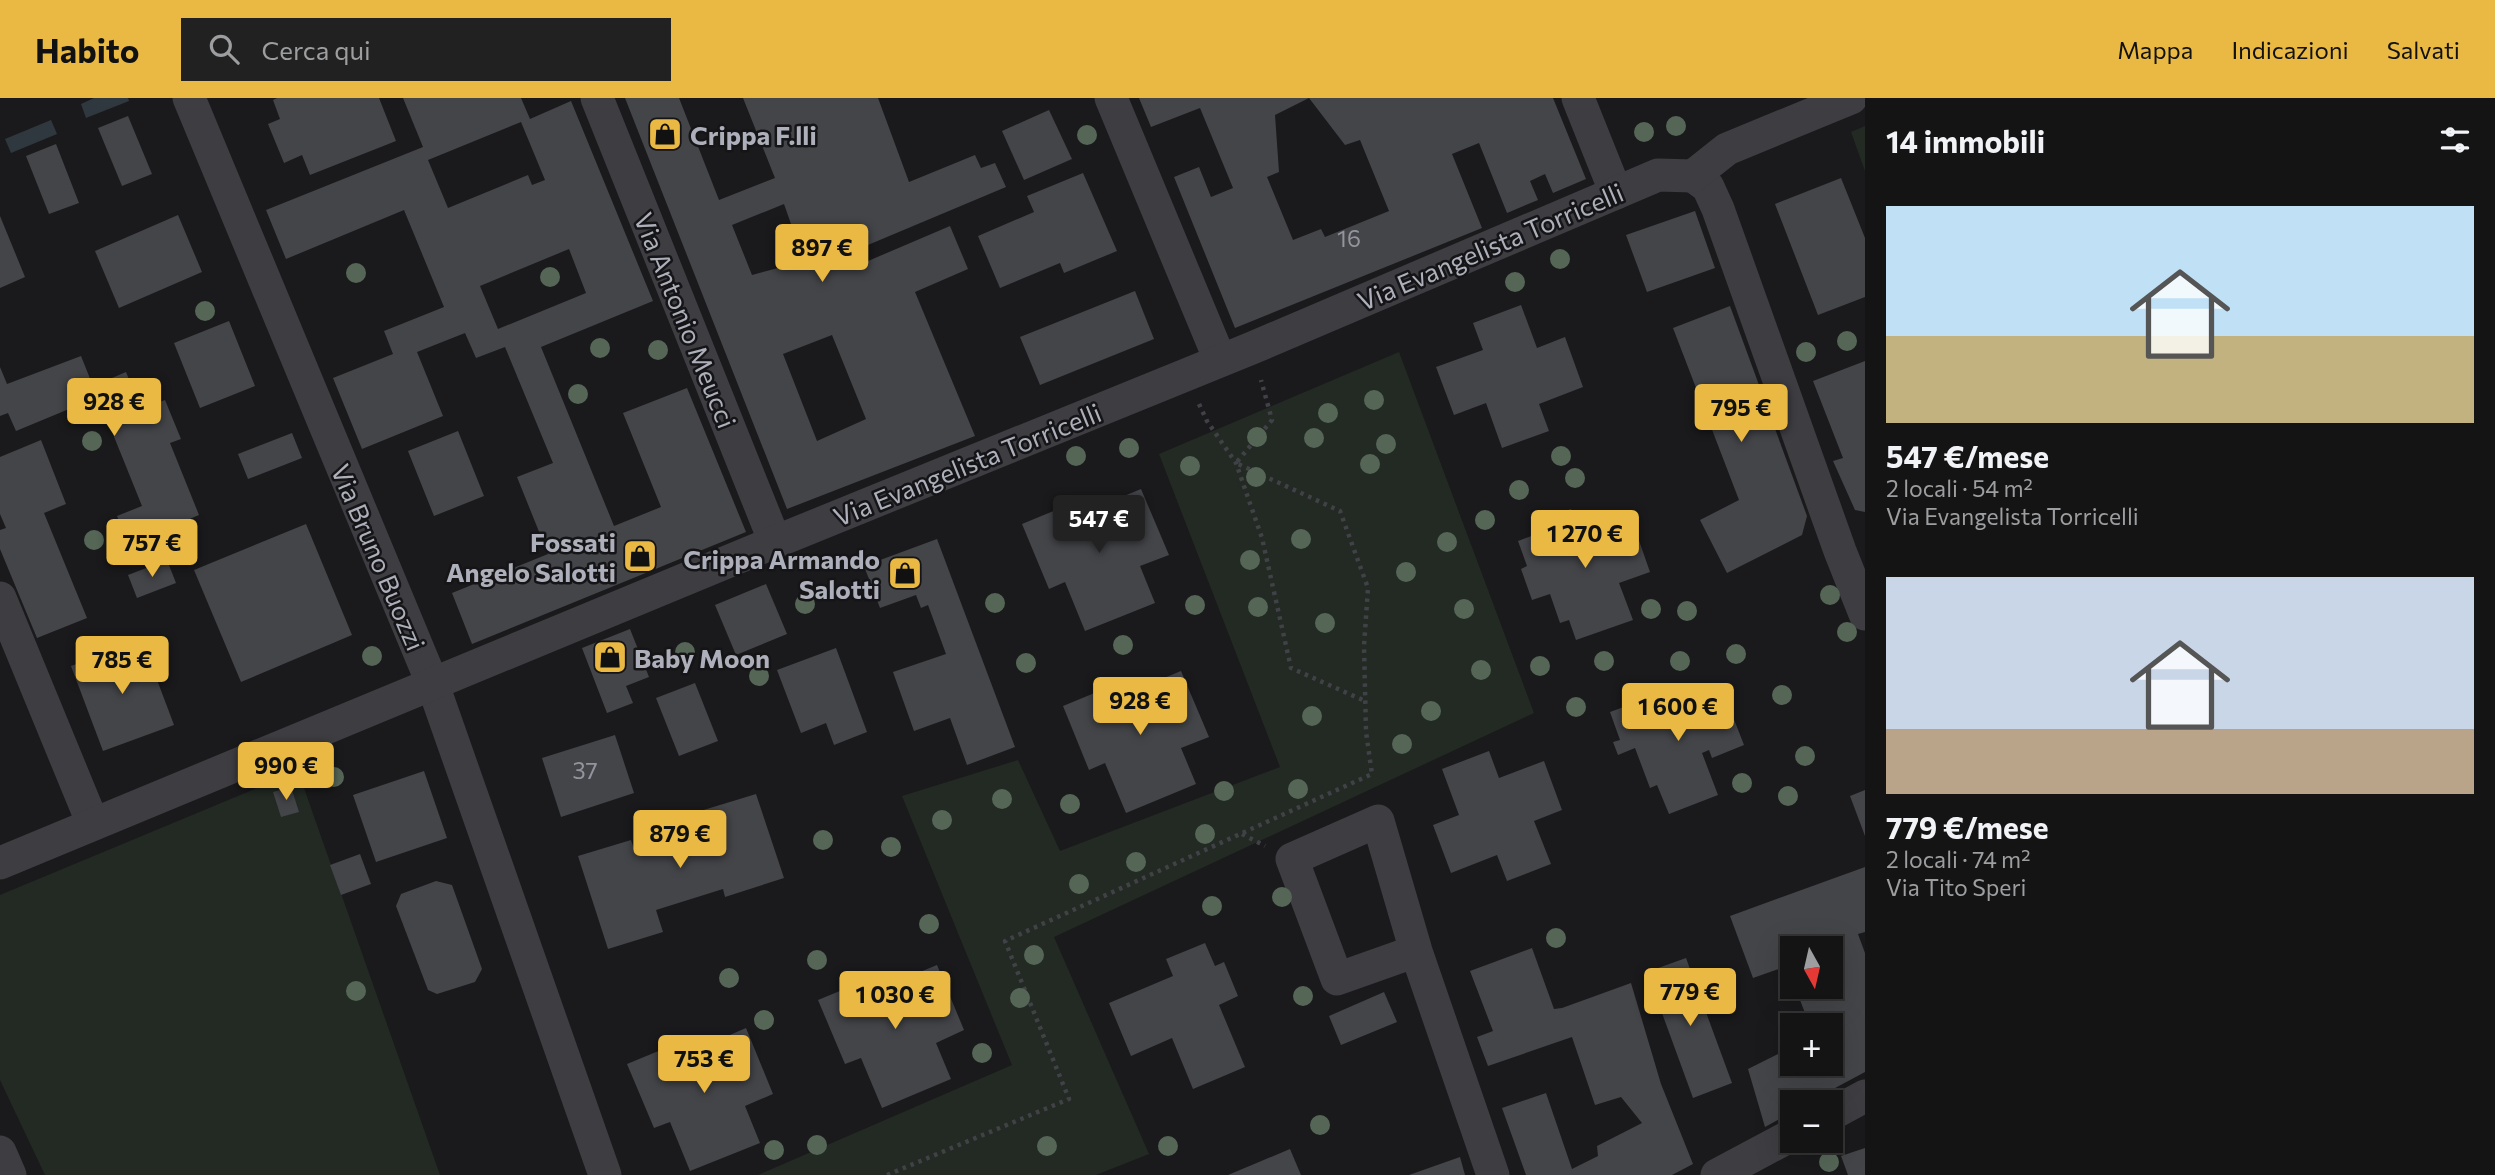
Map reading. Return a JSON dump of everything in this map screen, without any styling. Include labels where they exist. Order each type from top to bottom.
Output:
[{"type":"street","name":"Via Bruno Buozzi","points":[[189,98],[433,685],[604,1175]]},
{"type":"street","name":"Via Antonio Meucci","points":[[597,98],[775,542]]},
{"type":"street","points":[[1111,98],[1220,359]]},
{"type":"street","points":[[1578,98],[1616,192]]},
{"type":"street","points":[[1851,98],[1727,149],[1693,176],[1708,187],[1718,209],[1853,545],[1865,614]]},
{"type":"street","name":"Via Evangelista Torricelli","points":[[0,863],[1252,348],[1616,192],[1658,175],[1693,176]]},
{"type":"street","points":[[0,598],[93,824]]},
{"type":"street","points":[[1416,951],[1337,979],[1292,859],[1378,821],[1416,951],[1493,1175]]},
{"type":"street","points":[[1843,1108],[1865,1096]]},
{"type":"street","points":[[1717,1175],[1780,1141]]},
{"type":"street","points":[[0,1152],[10,1175]]},
{"type":"path","points":[[1236,463],[1272,420],[1252,348]]},
{"type":"path","points":[[887,1175],[1069,1099],[1005,941],[1372,774],[1365,701],[1364,646],[1368,588],[1340,510],[1236,463]]},
{"type":"path","points":[[1236,463],[1262,538],[1291,668],[1365,701]]},
{"type":"shaded area","points":[[94,98],[128,98],[129,101],[86,118],[81,104]]},
{"type":"shaded area","points":[[51,120],[57,134],[11,153],[5,139]]},
{"type":"shaded area","points":[[1865,126],[1865,171],[1851,132]]},
{"type":"shaded area","points":[[1399,352],[1534,713],[1054,937],[1149,1154],[1096,1175],[758,1175],[1012,1065],[902,796],[1018,760],[1060,851],[1280,767],[1159,454]]},
{"type":"shaded area","points":[[298,771],[440,1175],[45,1175],[0,1080],[0,895]]},
{"type":"building","points":[[379,98],[396,141],[310,175],[302,155],[284,163],[268,124],[280,119],[273,100]]},
{"type":"building","points":[[403,98],[521,98],[530,119],[571,101],[653,301],[541,347],[614,526],[661,507],[623,413],[687,388],[746,532],[472,644],[452,593],[548,554],[517,477],[553,463],[505,347],[476,358],[465,333],[417,352],[443,416],[362,449],[333,378],[393,354],[384,331],[444,307],[404,210],[286,259],[266,210],[423,147]],"holes":[[[521,122],[545,180],[532,185],[528,175],[448,208],[428,160]],[[569,249],[586,293],[498,329],[480,286]]]},
{"type":"building","points":[[625,98],[679,98],[719,200],[775,178],[743,98],[878,98],[909,182],[975,155],[981,168],[995,163],[1006,187],[856,250],[861,264],[950,226],[968,269],[915,292],[975,436],[787,509]],"holes":[[[784,204],[804,261],[752,275],[732,225]],[[832,335],[866,419],[817,441],[783,354]]]},
{"type":"building","points":[[1139,98],[1309,98],[1553,98],[1586,179],[1553,193],[1545,174],[1530,181],[1538,200],[1507,213],[1479,143],[1452,154],[1482,228],[1235,328],[1174,177],[1199,167],[1211,197],[1233,188],[1200,108],[1151,127]],"holes":[[[1309,98],[1345,145],[1360,140],[1389,211],[1325,237],[1321,229],[1293,240],[1267,177],[1279,172],[1275,115]]]},
{"type":"building","points":[[1049,110],[1072,159],[1024,180],[1002,131]]},
{"type":"building","points":[[128,116],[152,174],[122,186],[98,128]]},
{"type":"building","points":[[56,144],[79,203],[49,214],[26,156]]},
{"type":"building","points":[[1083,173],[1117,251],[1064,273],[1060,263],[1000,288],[978,236],[1034,212],[1027,196]]},
{"type":"building","points":[[1841,178],[1865,238],[1865,297],[1818,315],[1775,204]]},
{"type":"building","points":[[1695,211],[1715,268],[1647,292],[1626,235]]},
{"type":"building","points":[[178,215],[202,272],[119,308],[95,251]]},
{"type":"building","points":[[0,216],[25,277],[0,288]]},
{"type":"building","points":[[1135,291],[1154,339],[1040,385],[1020,337]]},
{"type":"building","points":[[1521,305],[1537,348],[1565,337],[1583,387],[1539,404],[1549,431],[1502,448],[1486,403],[1454,415],[1436,367],[1483,350],[1473,323]]},
{"type":"building","points":[[1730,306],[1807,516],[1802,535],[1727,573],[1700,520],[1739,500],[1673,328]]},
{"type":"building","points":[[229,321],[255,386],[200,408],[174,343]]},
{"type":"building","points":[[81,356],[93,386],[126,372],[141,409],[165,400],[181,439],[170,443],[199,515],[128,545],[117,516],[142,506],[98,397],[16,431],[8,413],[0,416],[0,367],[7,384]]},
{"type":"building","points":[[1865,361],[1865,512],[1855,510],[1833,461],[1843,458],[1813,381]]},
{"type":"building","points":[[458,431],[484,496],[434,516],[408,451]]},
{"type":"building","points":[[292,433],[302,458],[248,479],[238,454]]},
{"type":"building","points":[[41,440],[66,504],[44,513],[87,618],[37,638],[0,549],[0,530],[6,528],[0,514],[0,457]]},
{"type":"building","points":[[1141,489],[1169,555],[1140,566],[1155,603],[1085,631],[1065,582],[1049,589],[1022,524],[1085,498],[1090,510]]},
{"type":"building","points":[[1571,509],[1578,530],[1629,512],[1650,572],[1619,583],[1633,620],[1576,640],[1569,620],[1560,623],[1550,594],[1532,600],[1521,569],[1527,566],[1518,541],[1550,529],[1546,518]]},
{"type":"building","points":[[306,524],[352,635],[241,682],[194,570]]},
{"type":"building","points":[[937,539],[1015,747],[967,765],[950,718],[914,731],[893,672],[946,654],[928,605],[921,608],[916,595],[880,608],[864,566]]},
{"type":"building","points":[[167,560],[176,583],[137,598],[128,575]]},
{"type":"building","points":[[766,584],[787,634],[736,655],[715,605]]},
{"type":"building","points":[[630,629],[649,677],[626,686],[633,703],[607,713],[582,648]]},
{"type":"building","points":[[142,640],[174,725],[103,751],[71,666]]},
{"type":"building","points":[[836,648],[867,732],[834,745],[826,723],[801,733],[777,670]]},
{"type":"building","points":[[1181,671],[1209,737],[1181,748],[1196,784],[1126,813],[1105,763],[1089,770],[1063,706],[1126,680],[1130,692]]},
{"type":"building","points":[[695,683],[718,741],[679,756],[656,698]]},
{"type":"building","points":[[1721,686],[1744,745],[1712,758],[1709,750],[1702,753],[1718,795],[1669,814],[1657,785],[1650,788],[1635,748],[1618,755],[1613,742],[1620,740],[1610,712],[1667,691],[1675,711],[1690,706],[1688,699]]},
{"type":"building","points":[[615,735],[634,793],[561,817],[542,758]]},
{"type":"building","points":[[1489,751],[1499,778],[1544,761],[1562,810],[1534,821],[1551,864],[1507,881],[1497,855],[1451,873],[1433,825],[1459,815],[1442,769]]},
{"type":"building","points":[[424,771],[447,838],[376,862],[353,795]]},
{"type":"building","points":[[291,787],[299,812],[281,817],[273,792]]},
{"type":"building","points":[[1865,790],[1865,836],[1850,796]]},
{"type":"building","points":[[756,794],[784,878],[725,897],[723,889],[656,910],[663,932],[608,949],[578,856],[631,840],[635,852],[703,830],[697,812]]},
{"type":"building","points":[[360,854],[371,884],[341,895],[330,865]]},
{"type":"building","points":[[1865,867],[1865,932],[1858,934],[1865,953],[1865,1072],[1831,1090],[1780,1090],[1780,1119],[1765,1127],[1748,1069],[1780,1053],[1780,1076],[1843,1076],[1843,1013],[1805,1013],[1800,999],[1843,999],[1843,936],[1780,936],[1780,968],[1753,978],[1730,916]]},
{"type":"building","points":[[436,881],[452,885],[482,969],[475,982],[437,994],[428,990],[396,906],[401,894]]},
{"type":"building","points":[[1205,943],[1215,966],[1224,962],[1238,996],[1219,1005],[1245,1067],[1193,1089],[1172,1038],[1131,1056],[1109,1003],[1173,976],[1166,959]]},
{"type":"building","points":[[1532,948],[1554,1009],[1631,983],[1661,1084],[1693,1164],[1672,1175],[1526,1175],[1502,1108],[1546,1093],[1572,1169],[1598,1156],[1597,1146],[1642,1123],[1621,1097],[1595,1105],[1572,1037],[1488,1066],[1477,1037],[1493,1031],[1470,971]]},
{"type":"building","points":[[1686,958],[1732,1083],[1693,1098],[1647,972]]},
{"type":"building","points":[[937,965],[964,1030],[936,1043],[951,1079],[882,1108],[861,1058],[845,1064],[818,1000],[881,974],[886,986]]},
{"type":"building","points":[[1384,992],[1397,1022],[1341,1045],[1329,1016]]},
{"type":"building","points":[[746,1028],[773,1094],[745,1106],[760,1143],[690,1171],[670,1122],[654,1128],[627,1064],[690,1038],[695,1050]]},
{"type":"building","points":[[1865,1148],[1865,1175],[1848,1175],[1841,1156]]},
{"type":"building","points":[[1290,1149],[1301,1175],[1228,1175]]},
{"type":"building","points":[[1460,1157],[1465,1175],[1409,1175]]},
{"type":"place","name":"Crippa F.lli","points":[[665,134]]},
{"type":"place","name":"Fossati Angelo Salotti","points":[[640,556]]},
{"type":"place","name":"Crippa Armando Salotti","points":[[905,573]]},
{"type":"place","name":"Baby Moon","points":[[610,657]]}]
